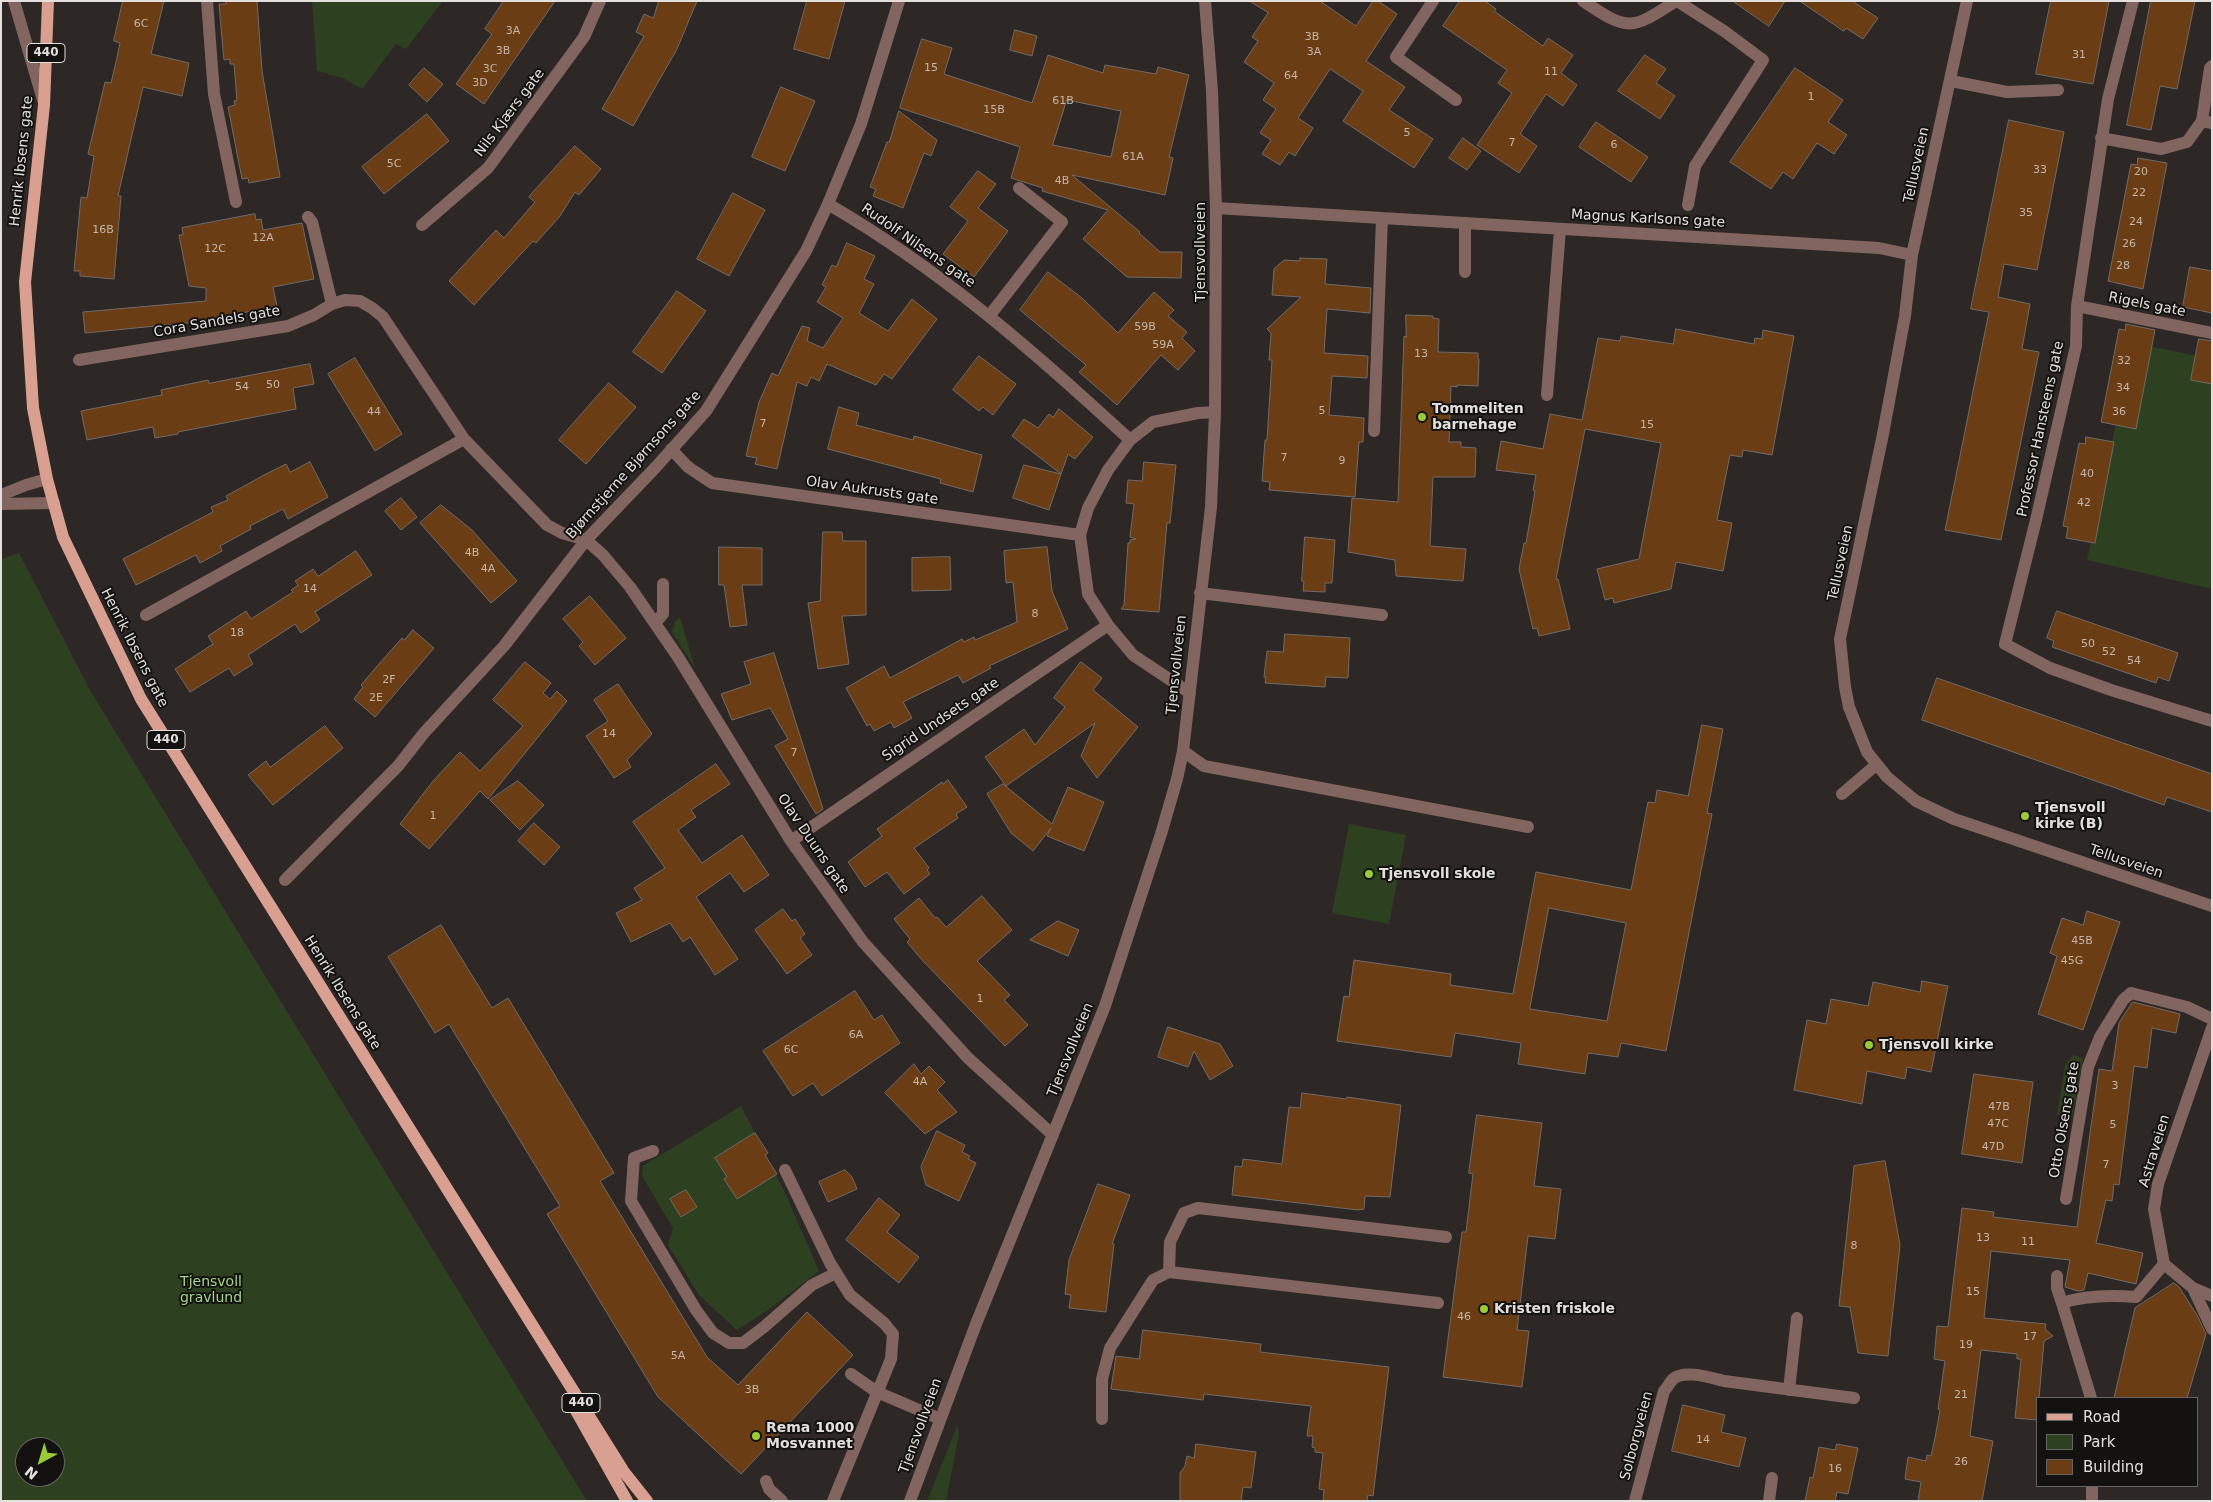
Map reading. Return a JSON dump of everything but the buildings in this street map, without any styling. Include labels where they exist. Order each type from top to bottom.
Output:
[{"type":"main road","name":"Henrik Ibsens gate","points":[[48,1],[44,105],[25,282],[33,408],[47,479],[63,536],[141,699],[624,1472],[647,1501]]},
{"type":"main road","name":"Henrik Ibsens gate","points":[[518,1303],[627,1501]]},
{"type":"street","points":[[14,1],[44,105]]},
{"type":"street","points":[[207,1],[214,94],[236,202]]},
{"type":"street","name":"Nils Kjærs gate","points":[[422,225],[488,168],[584,37],[600,1]]},
{"type":"street","name":"Bjørnstjerne Bjørnsons gate","points":[[285,880],[398,766],[424,733],[504,646],[586,540],[706,411],[806,251],[828,204],[860,124],[899,1]]},
{"type":"street","name":"Tjensvollveien","points":[[910,1501],[940,1419],[1105,1006],[1161,834],[1183,751],[1211,507],[1215,412],[1216,208],[1212,91],[1204,1]]},
{"type":"street","points":[[1433,1],[1396,57],[1456,100]]},
{"type":"street","points":[[1583,1],[1619,23],[1635,24],[1648,19],[1677,1],[1724,31],[1763,60],[1695,166],[1688,205]]},
{"type":"street","name":"Tellusveien","points":[[1966,1],[1951,81],[1912,255],[1903,326],[1856,572],[1840,639],[1849,707],[1864,746],[1876,765],[1916,801],[1942,814],[2212,906]]},
{"type":"street","name":"Professor Hansteens gate","points":[[2133,1],[2108,99],[2101,138],[2077,306],[2076,346],[2005,644],[2050,668],[2111,690],[2212,721]]},
{"type":"street","points":[[2101,138],[2161,149],[2187,142],[2207,122],[2210,68],[2212,66]]},
{"type":"street","points":[[1951,81],[2006,92],[2058,90]]},
{"type":"street","points":[[990,315],[1062,222],[1019,188]]},
{"type":"street","name":"Rudolf Nilsens gate","points":[[828,204],[869,228],[990,315],[1130,440]]},
{"type":"street","name":"Magnus Karlsons gate","points":[[1216,208],[1879,248],[1912,255]]},
{"type":"street","points":[[308,217],[312,222],[332,304]]},
{"type":"street","points":[[1374,431],[1382,218]]},
{"type":"street","points":[[1465,223],[1465,272]]},
{"type":"street","points":[[1547,395],[1560,229]]},
{"type":"street","name":"Cora Sandels gate","points":[[79,360],[288,326],[314,315],[332,304],[345,300],[360,301],[383,317],[464,439],[547,525],[562,533],[586,540]]},
{"type":"street","name":"Rigels gate","points":[[2077,306],[2212,333]]},
{"type":"street","points":[[1190,693],[1133,655],[1108,625],[1088,594],[1080,535],[1088,508],[1108,470],[1130,440],[1153,422],[1198,413],[1215,412]]},
{"type":"street","points":[[146,615],[464,439]]},
{"type":"street","name":"Olav Aukrusts gate","points":[[671,449],[688,467],[712,484],[1080,535]]},
{"type":"street","points":[[1,495],[26,484],[47,479]]},
{"type":"street","points":[[1,504],[54,504]]},
{"type":"street","name":"Olav Duuns gate","points":[[586,540],[603,555],[630,587],[655,623],[678,657],[791,841],[863,942],[968,1058],[1052,1135]]},
{"type":"street","points":[[655,623],[663,614],[663,584]]},
{"type":"street","points":[[1200,593],[1382,615]]},
{"type":"street","name":"Sigrid Undsets gate","points":[[791,841],[1108,625]]},
{"type":"street","points":[[1183,751],[1204,766],[1528,827]]},
{"type":"street","points":[[1842,794],[1876,765]]},
{"type":"street","name":"Otto Olsens gate","points":[[2066,1198],[2088,1067],[2100,1037],[2123,1000],[2131,993],[2187,1007],[2212,1019]]},
{"type":"street","name":"Astraveien","points":[[2164,1264],[2154,1209],[2158,1184],[2209,1042],[2212,1028]]},
{"type":"street","points":[[653,1151],[634,1158],[632,1201],[696,1310],[713,1333],[729,1342],[743,1343],[786,1309],[812,1285],[836,1272]]},
{"type":"street","points":[[785,1170],[836,1272],[850,1295],[884,1323],[894,1334],[891,1359],[833,1501]]},
{"type":"street","points":[[1169,1272],[1170,1242],[1184,1212],[1198,1208],[1446,1237]]},
{"type":"street","points":[[2062,1303],[2090,1297],[2118,1295],[2136,1297],[2164,1264],[2193,1288],[2212,1296]]},
{"type":"street","points":[[1102,1419],[1102,1379],[1110,1348],[1154,1280],[1169,1272],[1438,1304]]},
{"type":"street","points":[[2057,1276],[2057,1288],[2091,1397]]},
{"type":"street","points":[[2193,1288],[2212,1329]]},
{"type":"street","points":[[1789,1390],[1796,1318]]},
{"type":"street","points":[[851,1374],[877,1392],[940,1419]]},
{"type":"street","name":"Solborgveien","points":[[1635,1501],[1664,1392],[1674,1378],[1683,1375],[1707,1377],[1854,1398]]},
{"type":"street","points":[[1769,1501],[1772,1478]]},
{"type":"street","points":[[766,1481],[769,1489],[782,1501]]},
{"type":"street","points":[[2092,1487],[2092,1501]]},
{"type":"green space","points":[[312,1],[443,1],[406,49],[396,44],[362,89],[343,78],[317,71]]},
{"type":"green space","points":[[2133,343],[2212,359],[2212,589],[2087,560]]},
{"type":"green space","name":"Tjensvoll gravlund","points":[[19,553],[91,692],[587,1501],[1,1501],[1,559]]},
{"type":"green space","points":[[680,617],[695,668],[672,632],[675,622]]},
{"type":"green space","name":"Tjensvoll skole","points":[[1349,824],[1406,835],[1389,924],[1332,913]]},
{"type":"green space","points":[[2073,1055],[2083,1058],[2072,1118],[2057,1115],[2065,1065]]},
{"type":"green space","points":[[741,1106],[786,1195],[819,1271],[765,1312],[737,1330],[699,1295],[668,1245],[673,1228],[642,1176],[643,1166]]},
{"type":"green space","points":[[957,1426],[959,1434],[946,1501],[927,1501]]},
{"type":"place","name":"Tommeliten barnehage","points":[[1422,417]]},
{"type":"place","name":"Tjensvoll kirke (B)","points":[[2025,816]]},
{"type":"place","name":"Tjensvoll skole","points":[[1369,874]]},
{"type":"place","name":"Tjensvoll kirke","points":[[1869,1045]]},
{"type":"place","name":"Kristen friskole","points":[[1484,1309]]},
{"type":"place","name":"Rema 1000 Mosvannet","points":[[756,1436]]}]
